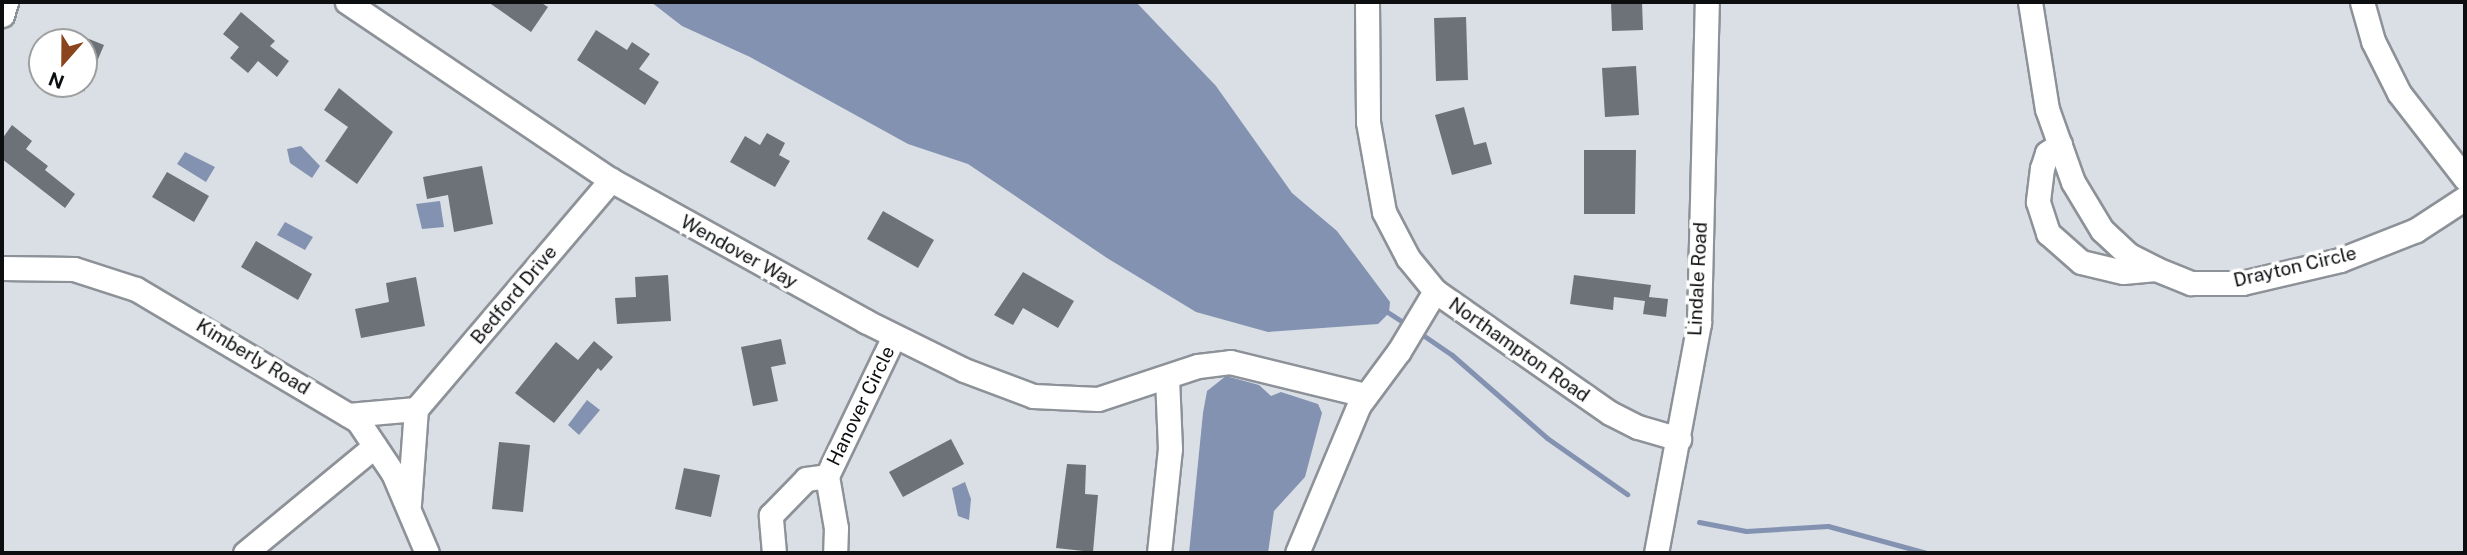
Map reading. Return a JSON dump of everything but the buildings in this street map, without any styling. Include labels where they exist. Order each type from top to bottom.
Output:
[{"type":"street","points":[[2,15],[6,2]]},
{"type":"street","name":"Wendover Way","points":[[347,2],[611,180],[894,336],[964,370],[1034,396],[1098,400],[1167,378]]},
{"type":"street","points":[[1367,2],[1368,122],[1384,212],[1429,300]]},
{"type":"street","name":"Lindale Road","points":[[1656,553],[1699,323],[1707,2]]},
{"type":"street","name":"Drayton Circle","points":[[2030,2],[2047,109],[2073,182],[2102,230],[2129,255],[2156,269],[2191,283],[2255,280],[2340,260],[2416,230],[2465,198]]},
{"type":"street","points":[[2362,2],[2373,41],[2399,93],[2465,178]]},
{"type":"street","name":"Drayton Circle","points":[[2060,144],[2047,153],[2042,168],[2038,202],[2048,233],[2081,262],[2123,272],[2156,269]]},
{"type":"street","name":"Bedford Drive","points":[[416,409],[611,180]]},
{"type":"street","name":"Kimberly Road","points":[[2,268],[74,268],[136,289],[358,421],[375,446],[408,508],[427,553]]},
{"type":"street","name":"Northampton Road","points":[[1297,553],[1365,395],[1399,351],[1429,300],[1610,413],[1638,427],[1679,439]]},
{"type":"street","name":"Hanover Circle","points":[[835,553],[836,528],[827,475],[894,336]]},
{"type":"street","points":[[1158,553],[1170,449],[1167,378],[1198,366],[1230,362],[1365,395]]},
{"type":"street","points":[[348,415],[416,409],[408,508]]},
{"type":"street","points":[[246,553],[375,446]]},
{"type":"street","name":"Hanover Circle","points":[[774,553],[771,514],[806,479],[827,475]]},
{"type":"water","points":[[651,2],[1136,2],[1216,86],[1292,193],[1337,231],[1390,302],[1389,313],[1378,324],[1268,332],[1196,312],[1107,258],[968,164],[908,144],[750,57],[682,26]]},
{"type":"water","points":[[301,146],[320,166],[312,178],[290,163],[287,149]]},
{"type":"water","points":[[185,152],[215,167],[206,182],[177,164]]},
{"type":"water","points":[[440,201],[444,227],[422,229],[416,204]]},
{"type":"water","points":[[285,222],[313,237],[305,250],[277,235]]},
{"type":"water","points":[[1226,376],[1259,385],[1271,396],[1281,392],[1318,404],[1322,413],[1305,477],[1274,511],[1268,553],[1189,553],[1207,391]]},
{"type":"water","points":[[587,400],[600,410],[579,435],[568,425]]},
{"type":"water","points":[[965,482],[971,499],[969,520],[958,516],[952,488]]},
{"type":"waterway","points":[[1389,313],[1409,326]]},
{"type":"waterway","points":[[1417,331],[1452,355],[1547,438],[1627,494]]},
{"type":"waterway","points":[[1699,522],[1746,531],[1828,526],[1927,553]]}]
